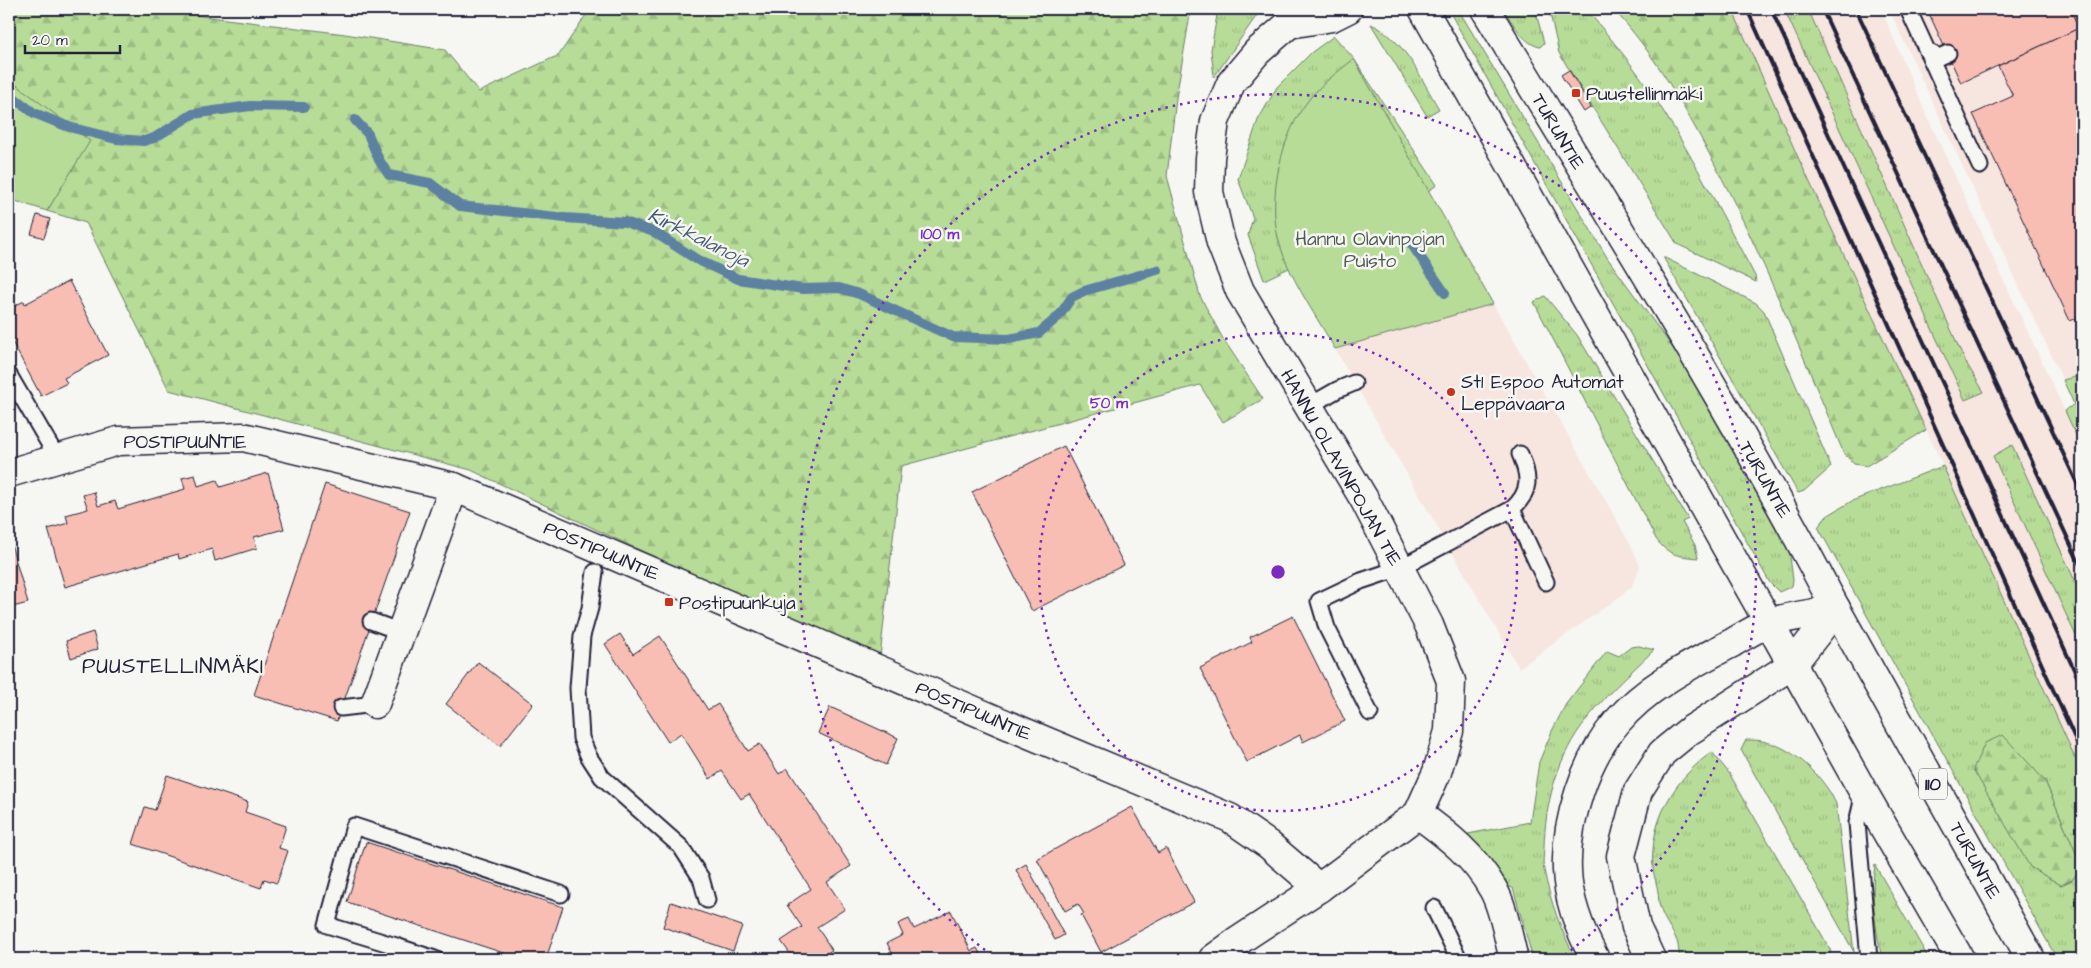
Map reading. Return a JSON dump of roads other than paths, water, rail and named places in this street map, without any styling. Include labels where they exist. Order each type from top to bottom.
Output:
[{"type":"main road","name":"HANNU OLAVINPOJAN TIE","points":[[1213,959],[1319,888],[1418,814],[1437,772],[1450,731],[1451,681],[1429,625],[1364,499],[1240,291],[1221,243],[1209,192],[1210,158],[1216,122],[1231,83],[1257,52],[1294,17],[1332,17],[1348,9]]},
{"type":"main road","points":[[1423,9],[1770,623],[1792,666],[1960,959]]},
{"type":"main road","name":"TURUNTIE","points":[[1485,9],[1691,348],[1797,534],[1836,610],[2031,959]]},
{"type":"main road","name":"POSTIPUUNTIE","points":[[9,474],[118,440],[243,437],[454,487],[1024,732],[1230,818],[1269,846],[1319,888]]},
{"type":"main road","points":[[375,704],[454,487]]},
{"type":"main road","points":[[1595,959],[1574,911],[1567,870],[1570,831],[1579,795],[1595,754],[1618,722],[1656,686],[1770,623],[1836,610]]},
{"type":"main road","points":[[1651,959],[1636,927],[1621,856],[1638,791],[1662,753],[1689,731],[1792,666],[1836,610]]},
{"type":"main road","points":[[1418,814],[1452,839],[1469,856],[1494,890],[1514,959]]},
{"type":"lane","points":[[1908,9],[1980,166]]},
{"type":"lane","points":[[1927,51],[1939,57],[1948,53]]},
{"type":"lane","points":[[9,375],[58,459]]},
{"type":"lane","points":[[1309,406],[1336,390],[1354,383]]},
{"type":"lane","points":[[1370,713],[1327,628],[1319,601],[1361,582],[1400,568],[1512,509],[1523,500],[1527,487],[1526,471],[1520,454]]},
{"type":"lane","points":[[1512,509],[1546,582]]},
{"type":"lane","points":[[595,572],[590,608],[582,636],[578,688],[581,738],[589,757],[602,778],[681,847],[701,878],[707,900]]},
{"type":"lane","points":[[371,621],[401,632]]},
{"type":"lane","points":[[341,708],[375,704]]},
{"type":"lane","points":[[1864,793],[1857,823],[1869,959]]},
{"type":"lane","points":[[435,959],[394,952],[327,925],[354,826],[562,894]]},
{"type":"lane","points":[[1434,908],[1459,959]]},
{"type":"waterway","name":"Kirkkalanoja","points":[[9,94],[34,113],[69,127],[116,139],[144,141],[154,138],[193,114],[250,106],[304,107]]},
{"type":"waterway","name":"Kirkkalanoja","points":[[355,120],[368,134],[379,160],[389,175],[430,183],[460,206],[565,218],[625,222],[654,232],[696,259],[738,279],[803,289],[839,288],[859,294],[953,337],[1009,339],[1039,333],[1059,316],[1072,297],[1084,291],[1157,270]]},
{"type":"waterway","name":"Kirkkalanoja","points":[[1408,239],[1445,293]]},
{"type":"railway","points":[[1747,9],[2082,754]]},
{"type":"railway","points":[[1771,9],[2082,687]]},
{"type":"railway","points":[[1822,9],[2082,569]]},
{"type":"railway","points":[[1856,9],[2082,494]]},
{"type":"place","name":"Puustellinmäki","points":[[1576,93]]},
{"type":"place","name":"St1 Espoo Automat Leppävaara","points":[[1451,392]]},
{"type":"place","name":"Postipuunkuja","points":[[669,602]]},
{"type":"district","name":"PUUSTELLINMÄKI","points":[[173,666]]},
{"type":"park label","name":"Hannu Olavinpojan Puisto","points":[[1370,249]]}]
